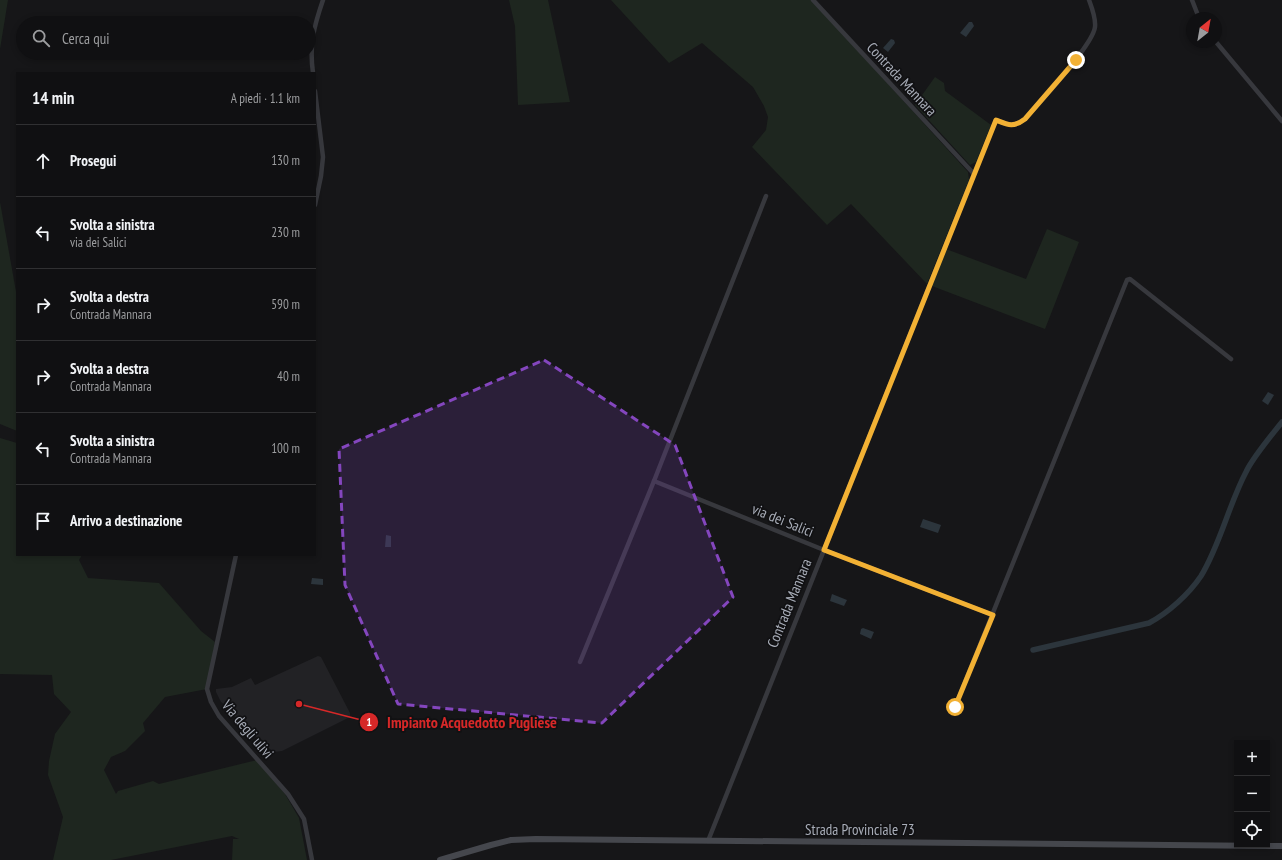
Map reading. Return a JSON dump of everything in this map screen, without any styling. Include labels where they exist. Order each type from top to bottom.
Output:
[{"type":"main road","name":"Strada Provinciale 73","points":[[440,860],[511,840],[536,839],[1282,846]]},
{"type":"street","points":[[316,20],[323,0]]},
{"type":"street","name":"Contrada Mannara","points":[[813,0],[974,174]]},
{"type":"street","name":"Contrada Mannara","points":[[708,841],[996,120],[1008,125],[1018,124],[1025,119],[1076,60],[1090,40],[1095,27],[1094,15],[1089,0]]},
{"type":"street","points":[[1192,0],[1197,12]]},
{"type":"street","points":[[1221,48],[1282,121]]},
{"type":"street","points":[[312,60],[312,72]]},
{"type":"street","points":[[316,99],[323,157],[316,200]]},
{"type":"street","points":[[580,662],[654,481],[766,196]]},
{"type":"street","points":[[955,707],[1127,280],[1130,279],[1146,291],[1231,359]]},
{"type":"street","name":"via dei Salici","points":[[654,481],[824,550],[993,615]]},
{"type":"street","name":"Via degli ulivi","points":[[236,556],[207,689],[211,702],[219,716],[288,794],[304,819],[312,860]]},
{"type":"highlighted area","points":[[544,360],[675,445],[733,597],[602,723],[398,704],[345,585],[339,449]]},
{"type":"shaded area","points":[[0,0],[8,0],[0,49]]},
{"type":"shaded area","points":[[509,0],[548,0],[570,102],[518,105],[515,26]]},
{"type":"shaded area","points":[[611,0],[812,0],[968,172],[969,180],[927,284],[851,204],[827,225],[752,147],[766,130],[768,117],[764,106],[753,87],[702,43],[669,63]]},
{"type":"shaded area","points":[[969,22],[972,22],[974,26],[966,37],[960,33]]},
{"type":"shaded area","points":[[891,39],[894,40],[895,43],[888,52],[883,48]]},
{"type":"shaded area","points":[[935,77],[944,83],[945,91],[991,125],[976,162],[970,165],[915,105]]},
{"type":"shaded area","points":[[0,202],[16,291],[16,431],[0,424]]},
{"type":"shaded area","points":[[1047,229],[1079,242],[1045,329],[932,286],[946,249],[1026,279]]},
{"type":"shaded area","points":[[1268,392],[1274,395],[1268,405],[1262,401]]},
{"type":"shaded area","points":[[0,438],[16,443],[16,556],[81,556],[79,560],[88,578],[159,583],[201,631],[215,642],[207,689],[165,697],[143,723],[145,731],[125,751],[111,757],[104,770],[116,794],[118,791],[153,781],[159,784],[257,760],[285,794],[299,818],[307,860],[232,860],[233,839],[239,839],[232,836],[111,860],[53,860],[63,817],[48,775],[49,761],[55,734],[71,712],[54,694],[52,675],[0,674]]},
{"type":"shaded area","points":[[923,519],[941,525],[938,533],[920,527]]},
{"type":"shaded area","points":[[386,535],[391,536],[391,547],[385,547]]},
{"type":"shaded area","points":[[312,578],[323,579],[323,585],[311,584]]},
{"type":"shaded area","points":[[832,594],[847,600],[844,606],[830,601]]},
{"type":"shaded area","points":[[863,628],[874,632],[871,639],[860,634],[861,629]]},
{"type":"shaded area","points":[[318,656],[321,657],[350,713],[350,717],[282,751],[274,752],[266,746],[233,715],[228,707],[221,702],[216,692],[216,689],[232,687],[251,678],[255,685]]},
{"type":"waterway","points":[[1033,650],[1149,623],[1178,602],[1190,590],[1208,564],[1234,497],[1249,466],[1282,422]]},
{"type":"place","name":"Impianto Acquedotto Pugliese","points":[[299,704]]},
{"type":"route","points":[[955,707],[993,615],[824,550],[996,120],[1008,125],[1018,124],[1025,119],[1076,60]]}]
